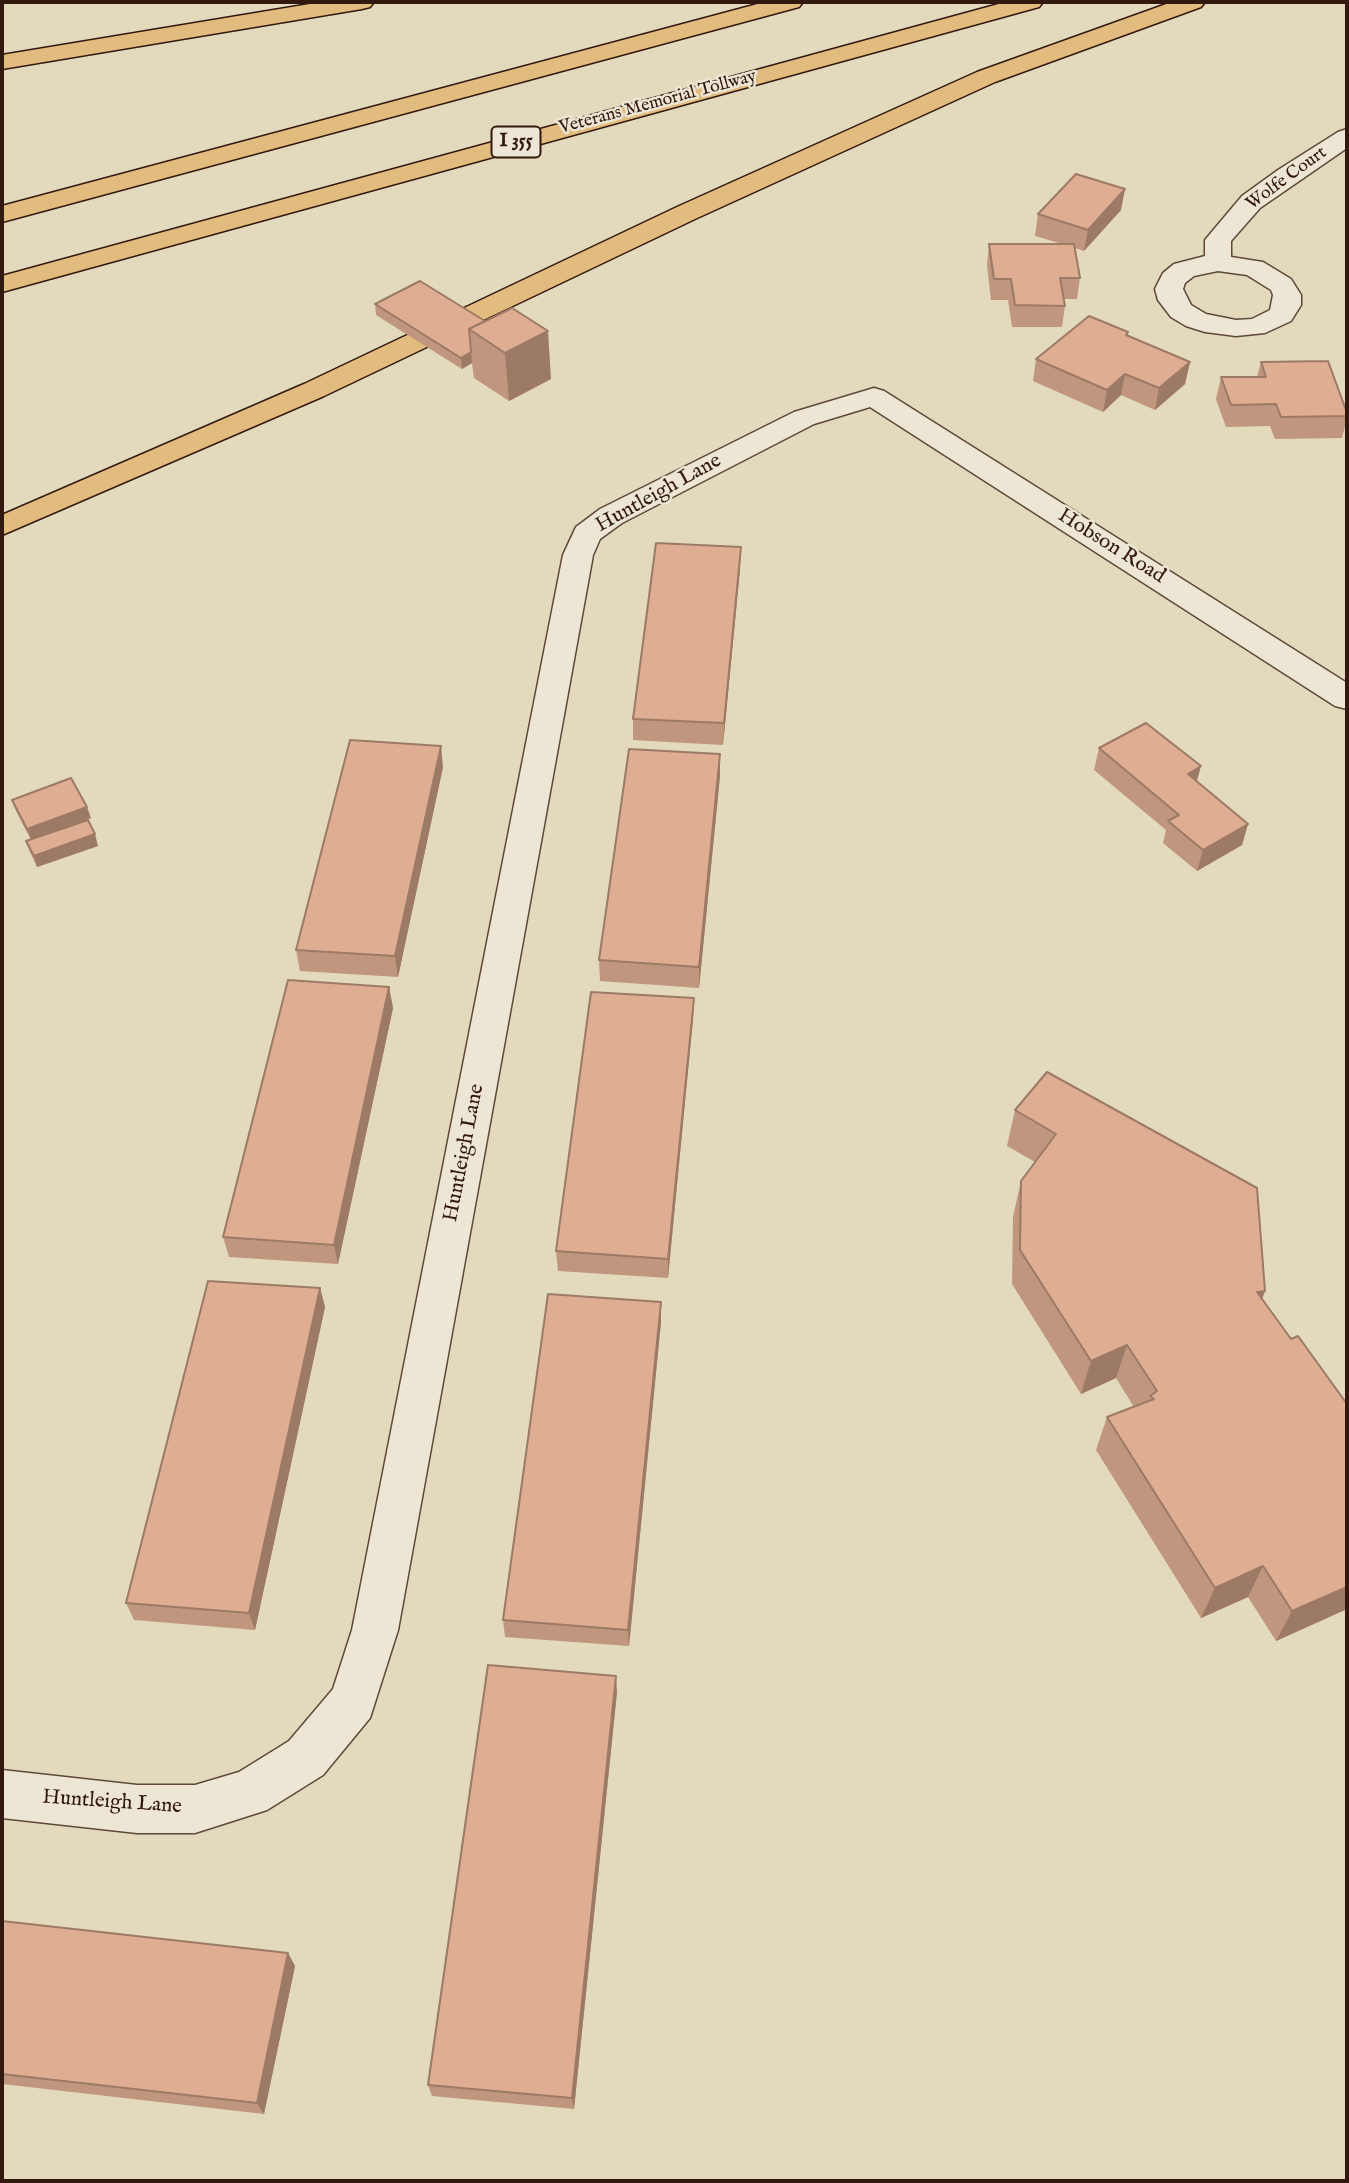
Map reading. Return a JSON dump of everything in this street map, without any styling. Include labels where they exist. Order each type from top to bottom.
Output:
[{"type":"highway","points":[[2,62],[362,2]]},
{"type":"highway","points":[[2,214],[791,2]]},
{"type":"highway","name":"Veterans Memorial Tollway","points":[[2,284],[1031,2]]},
{"type":"highway","points":[[2,526],[314,390],[686,213],[986,77],[1193,2]]},
{"type":"highway","points":[[12,38],[78,48]]},
{"type":"street","name":"Wolfe Court","points":[[1218,263],[1218,240],[1251,202],[1287,175],[1347,137]]},
{"type":"street","name":"Hobson Road","points":[[874,397],[1347,698]]},
{"type":"street","name":"Huntleigh Lane","points":[[2,1794],[138,1809],[195,1810],[250,1793],[306,1758],[353,1702],[375,1630],[578,555],[587,534],[611,516],[804,418],[874,397]]},
{"type":"building","points":[[1076,174],[1125,189],[1088,230],[1038,214]]},
{"type":"building","points":[[989,244],[1074,244],[1080,278],[1060,278],[1065,306],[1015,305],[1011,279],[994,279]]},
{"type":"building","points":[[420,281],[485,321],[469,329],[471,352],[461,358],[375,304]]},
{"type":"building","points":[[512,308],[548,331],[505,353],[469,329]]},
{"type":"building","points":[[1089,316],[1190,362],[1159,388],[1125,374],[1107,390],[1036,359]]},
{"type":"building","points":[[1328,361],[1347,416],[1281,417],[1276,404],[1231,405],[1221,377],[1266,377],[1261,362]]},
{"type":"building","points":[[656,543],[741,547],[724,723],[633,719]]},
{"type":"building","points":[[1146,723],[1201,766],[1188,774],[1248,824],[1203,850],[1168,821],[1179,815],[1099,748]]},
{"type":"building","points":[[350,740],[441,746],[395,956],[296,950]]},
{"type":"building","points":[[629,749],[720,754],[699,967],[599,960]]},
{"type":"building","points":[[71,778],[87,807],[27,829],[12,800]]},
{"type":"building","points":[[88,820],[95,834],[34,856],[26,841]]},
{"type":"building","points":[[288,980],[389,987],[334,1245],[223,1237]]},
{"type":"building","points":[[591,992],[694,998],[668,1259],[556,1251]]},
{"type":"building","points":[[1047,1072],[1257,1188],[1265,1291],[1257,1292],[1291,1339],[1298,1336],[1347,1404],[1347,1587],[1292,1611],[1263,1566],[1215,1588],[1107,1417],[1154,1399],[1150,1396],[1157,1391],[1127,1345],[1091,1361],[1020,1250],[1021,1181],[1056,1134],[1015,1110]]},
{"type":"building","points":[[208,1281],[320,1288],[249,1613],[126,1603]]},
{"type":"building","points":[[548,1294],[661,1302],[628,1630],[503,1620]]},
{"type":"building","points":[[488,1665],[616,1676],[572,2098],[428,2085]]},
{"type":"building","points":[[2,1921],[288,1953],[257,2103],[2,2074]]}]
